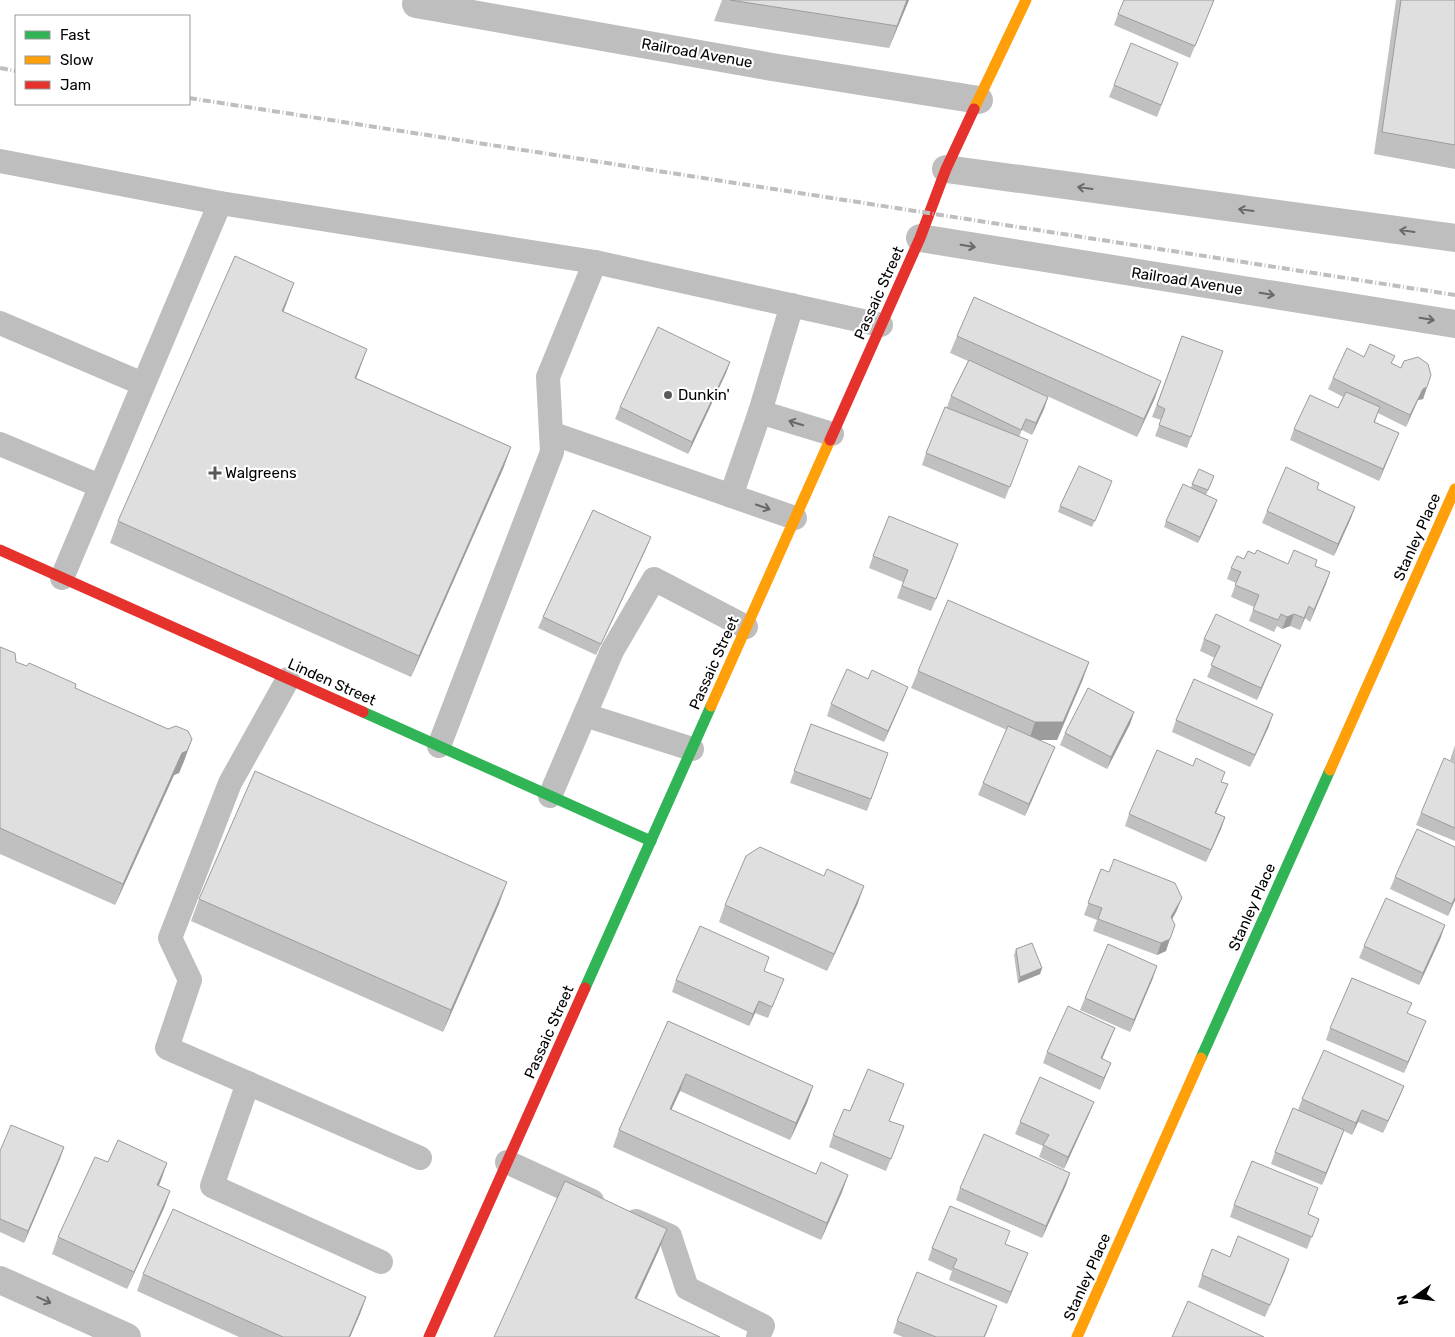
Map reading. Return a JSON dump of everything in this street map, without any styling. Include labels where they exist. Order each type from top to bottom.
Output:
[{"type":"street","name":"Passaic Street","points":[[429,1337],[920,238],[946,169],[1026,0]]},
{"type":"street","name":"Railroad Avenue","points":[[416,4],[762,65],[979,100]]},
{"type":"street","points":[[946,169],[1455,238]]},
{"type":"street","name":"Railroad Avenue","points":[[920,238],[1455,324]]},
{"type":"street","name":"Stanley Place","points":[[1077,1337],[1455,489]]},
{"type":"street","name":"Linden Street","points":[[0,550],[651,841]]},
{"type":"street","points":[[0,1280],[127,1337]]},
{"type":"lane","points":[[0,162],[220,203],[595,262],[881,325]]},
{"type":"lane","points":[[62,578],[220,203]]},
{"type":"lane","points":[[439,746],[552,452],[548,377],[595,262]]},
{"type":"lane","points":[[731,496],[760,412],[792,305]]},
{"type":"lane","points":[[0,324],[144,384]]},
{"type":"lane","points":[[760,412],[832,434]]},
{"type":"lane","points":[[551,433],[795,518]]},
{"type":"lane","points":[[0,444],[100,486]]},
{"type":"lane","points":[[550,796],[612,651],[654,579],[746,627]]},
{"type":"lane","points":[[288,679],[230,783],[170,938],[190,980],[167,1048],[420,1158]]},
{"type":"lane","points":[[585,715],[692,749]]},
{"type":"lane","points":[[248,1083],[212,1186],[381,1262]]},
{"type":"lane","points":[[507,1162],[670,1236],[687,1288],[763,1326],[758,1337]]},
{"type":"building","points":[[730,0],[907,0],[897,26]]},
{"type":"building","points":[[1124,0],[1214,0],[1195,46],[1118,14]]},
{"type":"building","points":[[1401,0],[1455,0],[1455,145],[1382,132]]},
{"type":"building","points":[[1131,43],[1178,63],[1161,105],[1114,85]]},
{"type":"building","points":[[235,256],[294,283],[282,311],[367,349],[355,378],[511,447],[419,656],[118,521]]},
{"type":"building","points":[[974,297],[1161,381],[1144,419],[957,336]]},
{"type":"building","points":[[658,327],[730,362],[692,442],[620,407]]},
{"type":"building","points":[[1182,336],[1223,351],[1191,437],[1159,425],[1165,409],[1157,405]]},
{"type":"building","points":[[1370,344],[1395,356],[1391,363],[1401,368],[1404,361],[1418,357],[1428,364],[1431,375],[1427,387],[1423,389],[1410,415],[1333,378],[1347,348],[1364,357]]},
{"type":"building","points":[[969,360],[1048,397],[1036,423],[1026,419],[1021,430],[951,396]]},
{"type":"building","points":[[1346,392],[1380,407],[1374,422],[1399,433],[1383,469],[1294,429],[1310,395],[1338,408]]},
{"type":"building","points":[[945,407],[1028,440],[1010,487],[926,453]]},
{"type":"building","points":[[1079,466],[1112,481],[1095,521],[1060,506]]},
{"type":"building","points":[[1286,467],[1319,483],[1317,489],[1355,507],[1338,544],[1267,511]]},
{"type":"building","points":[[1199,469],[1214,476],[1208,490],[1192,484]]},
{"type":"building","points":[[1183,484],[1217,500],[1200,537],[1166,521]]},
{"type":"building","points":[[593,510],[651,537],[601,644],[543,617]]},
{"type":"building","points":[[889,516],[958,544],[936,599],[902,586],[908,570],[873,556]]},
{"type":"building","points":[[1257,550],[1288,564],[1294,550],[1317,560],[1315,566],[1330,572],[1314,610],[1309,606],[1304,618],[1294,614],[1287,617],[1281,614],[1278,620],[1253,610],[1259,595],[1235,585],[1241,572],[1231,568],[1237,556],[1244,559],[1248,551],[1255,554]]},
{"type":"building","points":[[948,600],[1089,662],[1063,722],[1035,722],[918,671]]},
{"type":"building","points":[[1216,614],[1281,645],[1261,688],[1211,665],[1220,646],[1204,639]]},
{"type":"building","points":[[0,647],[15,653],[16,662],[27,666],[29,663],[76,684],[75,688],[168,729],[176,726],[188,731],[192,739],[187,751],[182,753],[123,884],[0,828]]},
{"type":"building","points":[[847,669],[868,679],[872,670],[908,687],[888,731],[831,704]]},
{"type":"building","points":[[1194,679],[1273,714],[1255,755],[1176,720]]},
{"type":"building","points":[[1088,688],[1134,712],[1111,757],[1065,733]]},
{"type":"building","points":[[811,724],[888,753],[871,799],[794,771]]},
{"type":"building","points":[[1008,726],[1055,747],[1029,804],[983,783]]},
{"type":"building","points":[[1157,750],[1193,766],[1196,758],[1225,772],[1221,782],[1228,784],[1215,813],[1225,817],[1211,850],[1129,814]]},
{"type":"building","points":[[1444,758],[1455,763],[1455,828],[1421,813]]},
{"type":"building","points":[[255,771],[507,882],[451,1010],[199,899]]},
{"type":"building","points":[[1417,829],[1455,847],[1455,897],[1452,904],[1395,877]]},
{"type":"building","points":[[760,847],[824,876],[827,869],[864,886],[834,954],[725,905],[746,856]]},
{"type":"building","points":[[1114,859],[1175,883],[1182,898],[1171,917],[1175,925],[1170,939],[1161,943],[1098,919],[1102,908],[1088,903],[1101,869],[1109,872]]},
{"type":"building","points":[[1386,898],[1445,925],[1423,973],[1364,946]]},
{"type":"building","points":[[700,926],[769,957],[764,971],[784,979],[772,1007],[759,1001],[753,1014],[676,980]]},
{"type":"building","points":[[1032,943],[1042,968],[1020,977],[1016,949]]},
{"type":"building","points":[[1108,944],[1157,966],[1134,1020],[1085,998]]},
{"type":"building","points":[[1352,978],[1412,1003],[1407,1013],[1426,1021],[1408,1062],[1330,1028]]},
{"type":"building","points":[[1068,1006],[1115,1028],[1101,1058],[1111,1063],[1104,1078],[1047,1052]]},
{"type":"building","points":[[668,1021],[813,1086],[796,1123],[686,1074],[670,1109],[816,1174],[821,1162],[848,1175],[827,1223],[619,1130]]},
{"type":"building","points":[[1324,1050],[1404,1086],[1388,1121],[1362,1110],[1356,1123],[1302,1099]]},
{"type":"building","points":[[868,1069],[904,1084],[889,1121],[904,1126],[891,1159],[833,1135],[844,1109],[850,1111]]},
{"type":"building","points":[[1040,1077],[1094,1102],[1068,1157],[1043,1145],[1049,1135],[1020,1122]]},
{"type":"building","points":[[1293,1108],[1344,1130],[1326,1173],[1275,1152]]},
{"type":"building","points":[[11,1125],[64,1147],[28,1231],[0,1219],[0,1151]]},
{"type":"building","points":[[984,1134],[1070,1173],[1046,1226],[960,1188]]},
{"type":"building","points":[[118,1140],[167,1163],[157,1185],[170,1191],[134,1272],[58,1237],[95,1157],[108,1162]]},
{"type":"building","points":[[1252,1161],[1318,1188],[1308,1214],[1319,1219],[1312,1237],[1234,1205]]},
{"type":"building","points":[[565,1181],[667,1229],[635,1298],[720,1337],[494,1337]]},
{"type":"building","points":[[950,1206],[1010,1231],[1005,1244],[1028,1253],[1011,1292],[953,1268],[957,1259],[932,1248]]},
{"type":"building","points":[[173,1209],[366,1297],[349,1337],[283,1337],[143,1274]]},
{"type":"building","points":[[1238,1236],[1289,1259],[1270,1305],[1202,1275],[1212,1249],[1230,1257]]},
{"type":"building","points":[[917,1272],[997,1306],[984,1337],[936,1337],[897,1321]]},
{"type":"building","points":[[1188,1301],[1264,1337],[1172,1337]]},
{"type":"railway","points":[[0,68],[15,71]]},
{"type":"railway","points":[[190,98],[1455,295]]},
{"type":"traffic: fast","points":[[585,988],[711,706]]},
{"type":"traffic: fast","points":[[363,712],[651,841]]},
{"type":"traffic: fast","points":[[1201,1058],[1330,770]]},
{"type":"traffic: slow","points":[[974,109],[1026,0]]},
{"type":"traffic: slow","points":[[711,706],[830,440]]},
{"type":"traffic: slow","points":[[1330,770],[1455,489]]},
{"type":"traffic: slow","points":[[1077,1337],[1201,1058]]},
{"type":"traffic: jam","points":[[830,440],[920,238],[946,169],[974,109]]},
{"type":"traffic: jam","points":[[0,550],[363,712]]},
{"type":"traffic: jam","points":[[429,1337],[585,988]]},
{"type":"place","name":"Dunkin'","points":[[668,395]]},
{"type":"place","name":"Walgreens","points":[[215,473]]}]
